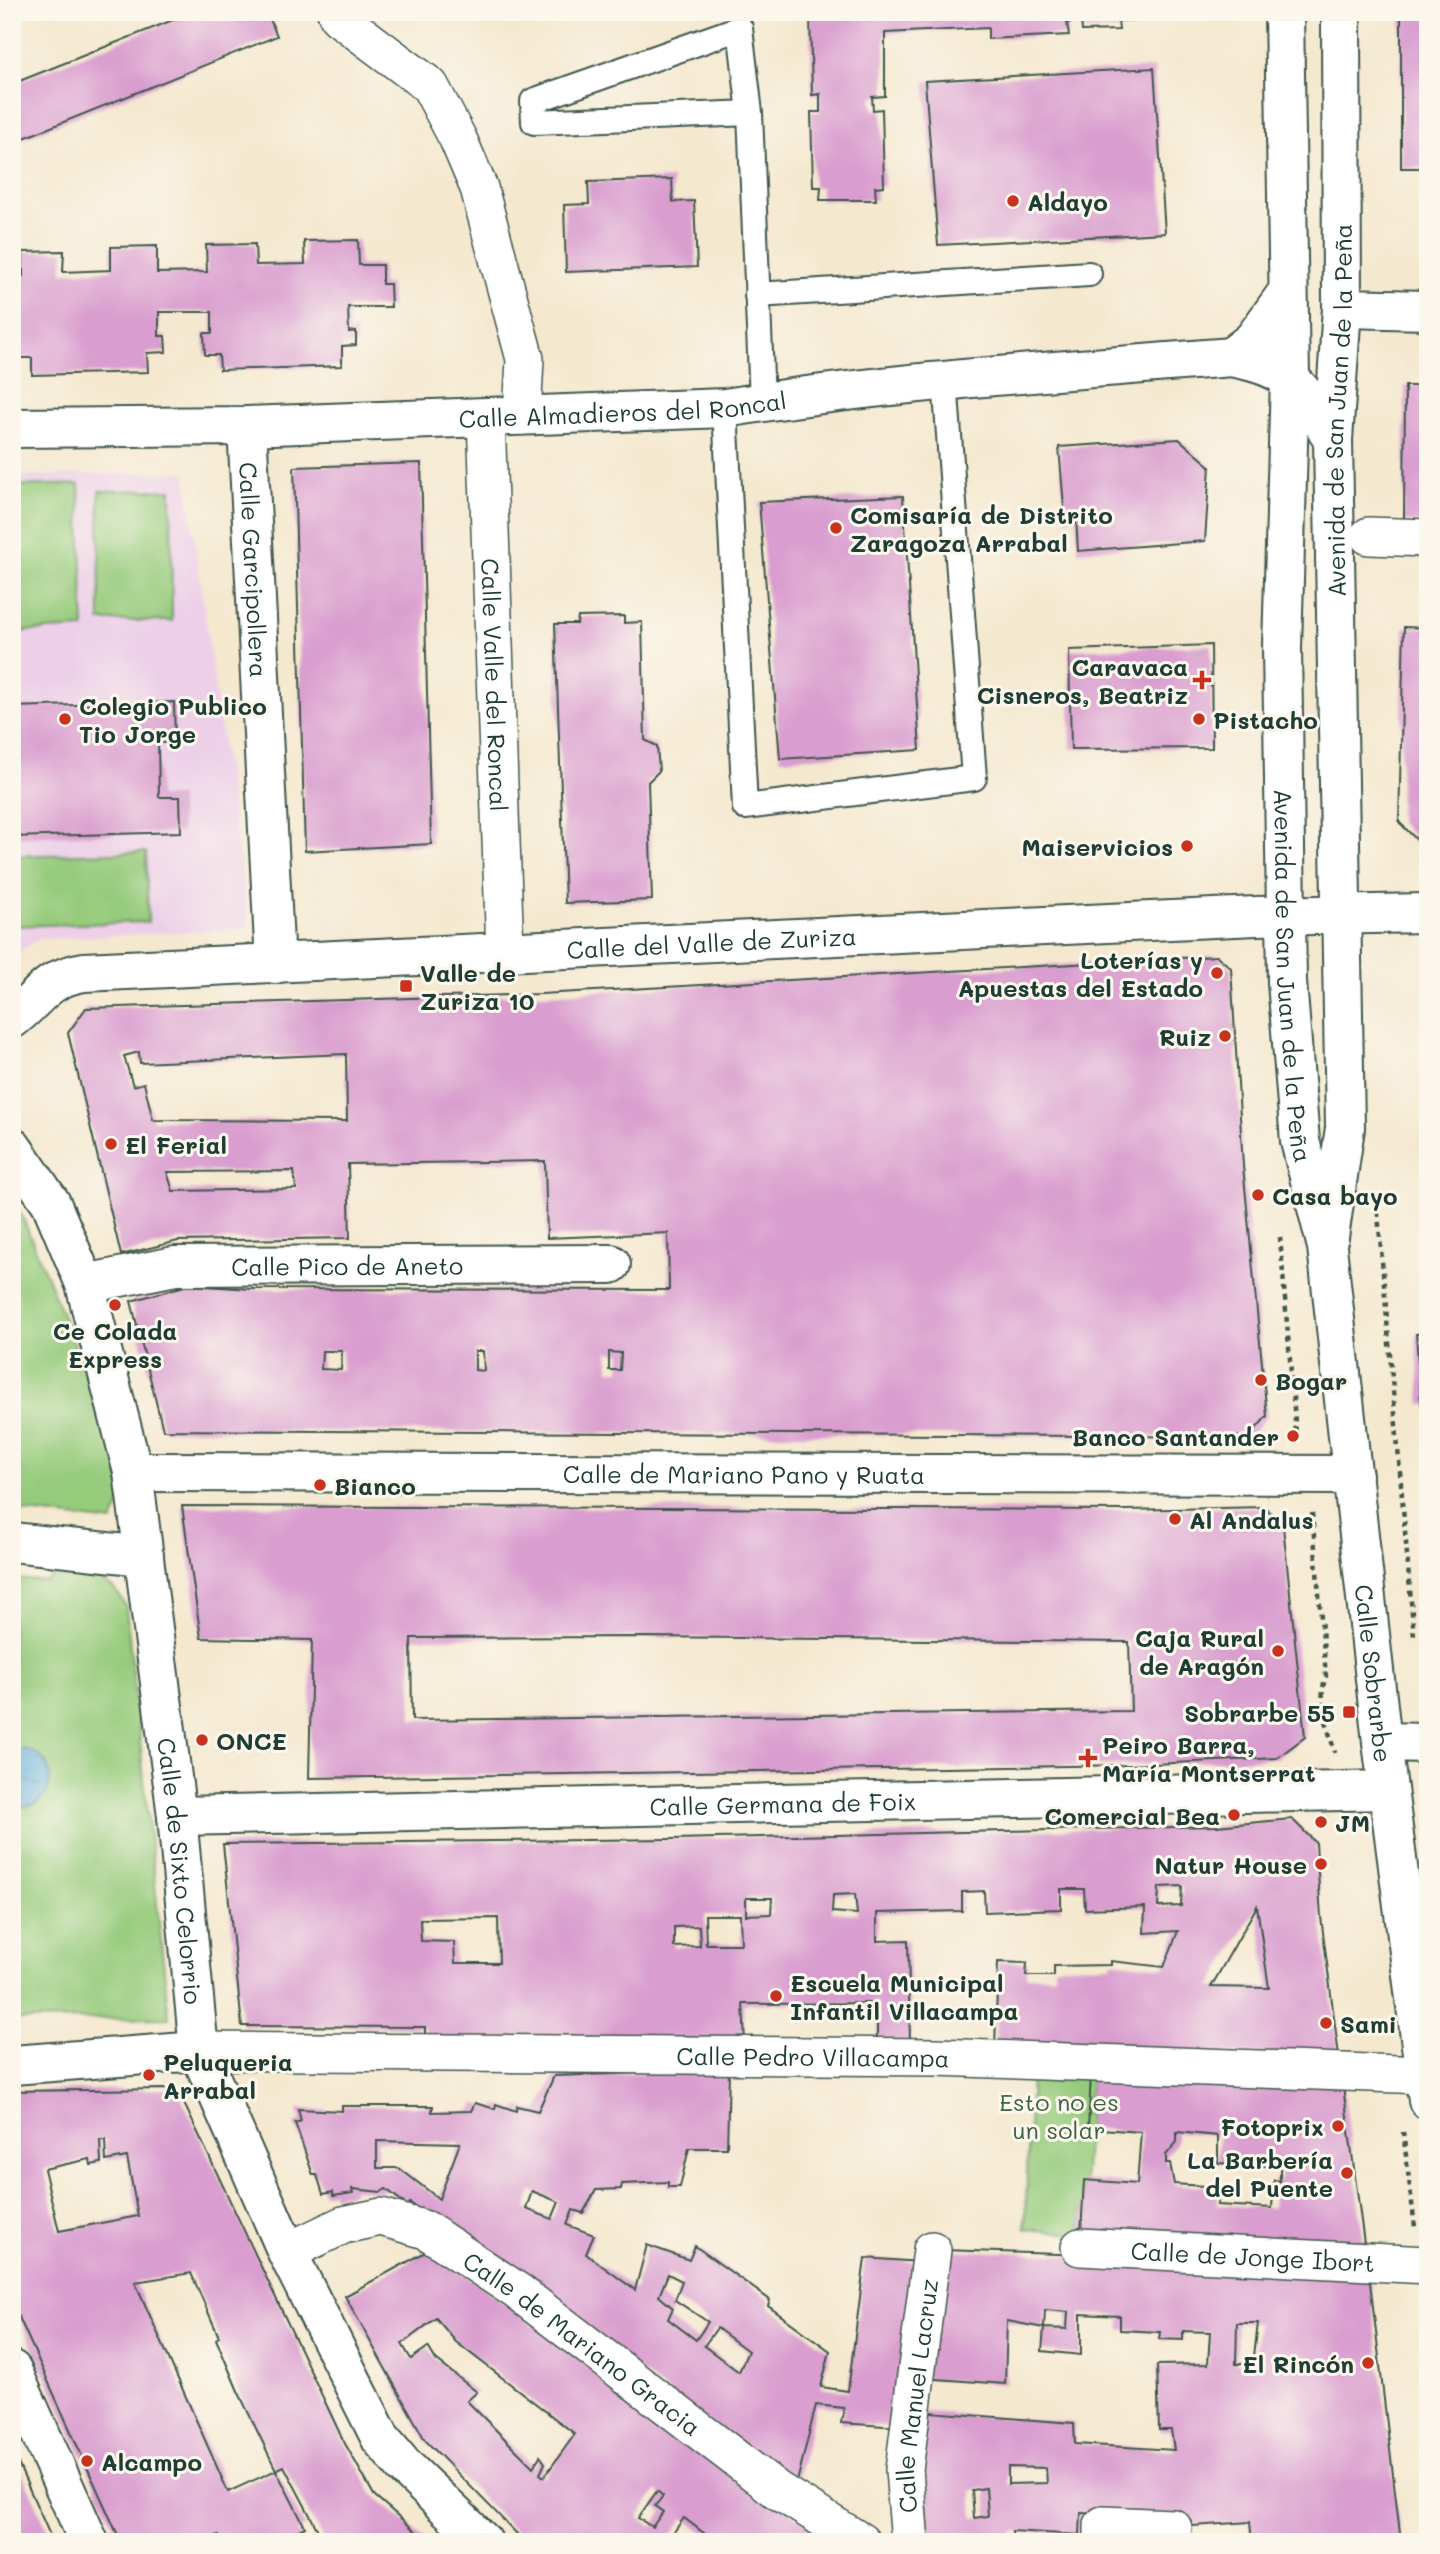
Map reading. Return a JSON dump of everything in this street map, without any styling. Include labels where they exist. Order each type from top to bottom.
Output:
[{"type":"street","name":"Calle Valle del Roncal","points":[[336,12],[338,17],[430,86],[458,139],[479,188],[525,359],[504,416],[505,953]]},
{"type":"street","name":"Avenida de San Juan de la Peña","points":[[1284,12],[1290,378],[1282,647],[1284,915],[1300,1141],[1327,1247]]},
{"type":"street","name":"Avenida de San Juan de la Peña","points":[[1327,1247],[1345,1128],[1333,440],[1342,308],[1341,12]]},
{"type":"street","points":[[1231,357],[1253,340],[1287,293]]},
{"type":"street","points":[[1342,308],[1428,310]]},
{"type":"street","name":"Calle Almadieros del Roncal","points":[[12,428],[247,426],[725,408],[762,401],[945,380],[1231,357],[1275,368],[1290,378],[1310,401],[1333,440]]},
{"type":"street","name":"Calle Garcipollera","points":[[247,426],[275,964]]},
{"type":"street","points":[[1369,536],[1428,538]]},
{"type":"street","name":"Calle del Valle de Zuriza","points":[[12,1020],[43,988],[70,974],[1284,915],[1428,913]]},
{"type":"street","name":"Calle de Sixto Celorrio","points":[[12,1147],[51,1203],[85,1283],[133,1472],[177,1816],[199,2050],[287,2252],[382,2439],[402,2465],[483,2542]]},
{"type":"street","name":"Calle Sobrarbe","points":[[1327,1247],[1382,1741],[1426,2088]]},
{"type":"street","name":"Calle Pico de Aneto","points":[[85,1283],[175,1266],[611,1264]]},
{"type":"street","name":"Calle de Mariano Pano y Ruata","points":[[133,1472],[1353,1475]]},
{"type":"street","points":[[12,1542],[144,1556]]},
{"type":"street","points":[[1382,1741],[1428,1743]]},
{"type":"street","name":"Calle Germana de Foix","points":[[177,1816],[1388,1790]]},
{"type":"street","points":[[12,2065],[199,2050]]},
{"type":"street","name":"Calle Pedro Villacampa","points":[[199,2050],[936,2057],[1426,2088]]},
{"type":"street","name":"Calle de Mariano Gracia","points":[[287,2252],[344,2225],[381,2217],[426,2230],[517,2291],[777,2490],[861,2542]]},
{"type":"street","name":"Calle de Jonge Ibort","points":[[1080,2247],[1428,2265]]},
{"type":"street","name":"Calle Manuel Lacruz","points":[[910,2542],[904,2470],[932,2250]]},
{"type":"street","points":[[12,2370],[89,2542]]},
{"type":"street","points":[[1098,2530],[1173,2528]]},
{"type":"lane","points":[[750,113],[534,122],[533,102],[740,28],[750,113],[762,401]]},
{"type":"lane","points":[[757,295],[1088,274]]},
{"type":"lane","points":[[725,408],[745,807],[974,778],[945,380]]},
{"type":"path","points":[[1376,1189],[1403,1535],[1415,1646]]},
{"type":"shaded area","points":[[185,472],[249,929],[40,939],[12,955],[12,476]]},
{"type":"green space","points":[[79,484],[84,628],[12,632],[12,486]]},
{"type":"green space","points":[[171,490],[172,621],[100,621],[99,491]]},
{"type":"green space","points":[[146,852],[148,922],[12,926],[12,856]]},
{"type":"green space","points":[[12,1202],[22,1216],[116,1446],[126,1490],[112,1522],[12,1510]]},
{"type":"green space","points":[[60,1571],[99,1579],[114,1590],[126,1608],[169,2018],[12,2020],[12,1579],[46,1581]]},
{"type":"green space","name":"Esto no es un solar","points":[[1031,2073],[1091,2076],[1081,2234],[1025,2229]]},
{"type":"water","points":[[23,1749],[44,1760],[48,1766],[50,1780],[45,1796],[35,1804],[22,1807],[12,1804],[12,1752]]},
{"type":"building","points":[[193,12],[267,12],[277,36],[14,142],[12,84]]},
{"type":"building","points":[[819,12],[1163,12],[1163,19],[1118,21],[1119,30],[1082,31],[1081,20],[1067,23],[1069,35],[988,39],[988,28],[885,33],[885,96],[872,97],[873,110],[882,109],[884,186],[875,187],[876,200],[820,200],[821,187],[813,187],[811,112],[820,112],[820,94],[812,95],[810,17],[819,16]]},
{"type":"building","points":[[1401,12],[1428,12],[1428,168],[1401,168]]},
{"type":"building","points":[[1154,68],[1165,233],[938,245],[925,81]]},
{"type":"building","points":[[672,179],[673,202],[694,201],[697,267],[566,272],[564,205],[589,204],[588,182]]},
{"type":"building","points":[[358,240],[359,265],[382,265],[382,284],[390,284],[391,307],[348,307],[349,332],[356,331],[356,345],[342,346],[342,366],[220,370],[219,355],[205,355],[204,333],[212,333],[212,312],[159,312],[159,336],[165,336],[166,352],[147,353],[148,372],[32,375],[32,358],[16,358],[15,343],[21,342],[21,313],[12,313],[12,277],[23,276],[23,252],[64,251],[63,272],[111,270],[111,247],[157,246],[157,273],[207,272],[206,245],[255,244],[256,265],[305,264],[304,241]]},
{"type":"building","points":[[1405,386],[1428,386],[1428,522],[1404,522]]},
{"type":"building","points":[[1179,439],[1210,466],[1205,541],[1078,551],[1076,517],[1065,519],[1059,447]]},
{"type":"building","points":[[421,463],[431,844],[305,851],[294,467]]},
{"type":"building","points":[[903,496],[920,750],[780,759],[759,502]]},
{"type":"building","points":[[624,616],[624,623],[642,622],[645,740],[657,746],[659,771],[648,782],[652,900],[565,903],[555,624],[577,624],[578,617]]},
{"type":"building","points":[[1404,627],[1428,628],[1428,851],[1399,822]]},
{"type":"building","points":[[1211,645],[1212,748],[1071,749],[1069,650]]},
{"type":"building","points":[[174,702],[175,742],[158,743],[159,797],[180,797],[181,832],[12,837],[12,707]]},
{"type":"building","points":[[1217,956],[1231,968],[1243,1166],[1267,1416],[1249,1437],[163,1430],[131,1301],[188,1285],[252,1289],[669,1290],[668,1233],[547,1238],[545,1161],[348,1164],[350,1238],[178,1241],[121,1255],[68,1033],[86,1008],[541,994]],"holes":[[[139,1052],[140,1063],[346,1054],[347,1121],[153,1120],[144,1083],[133,1086],[124,1056]],[[294,1171],[296,1189],[173,1191],[167,1172]],[[322,1351],[342,1351],[341,1370],[321,1369]],[[475,1351],[483,1351],[484,1371],[475,1370]],[[609,1352],[621,1353],[620,1370],[609,1370]]]},
{"type":"building","points":[[1428,1333],[1428,1404],[1421,1404],[1416,1334]]},
{"type":"building","points":[[182,1506],[1126,1510],[1265,1507],[1283,1526],[1305,1737],[1277,1758],[1131,1765],[309,1778],[312,1640],[201,1638]],"holes":[[[645,1637],[1129,1642],[1131,1711],[412,1720],[411,1638]]]},
{"type":"building","points":[[1292,1819],[1316,1843],[1321,1917],[1339,2056],[995,2047],[998,1962],[1027,1963],[1026,1976],[1054,1976],[1054,1966],[1111,1965],[1111,1961],[1164,1967],[1178,1931],[1144,1933],[1145,1907],[1085,1909],[1084,1889],[1061,1889],[1061,1909],[985,1912],[984,1891],[962,1892],[962,1911],[877,1913],[877,1941],[908,1940],[910,2042],[877,2041],[877,2003],[743,2004],[745,2042],[425,2042],[425,2027],[242,2026],[223,1844],[673,1839],[1217,1826]],"holes":[[[1182,1886],[1181,1906],[1158,1907],[1159,1887]],[[855,1894],[857,1914],[832,1912],[833,1895]],[[746,1898],[772,1898],[771,1914],[746,1915]],[[1257,1906],[1269,1988],[1211,1987]],[[705,1915],[740,1915],[741,1944],[706,1944]],[[498,1918],[499,1963],[455,1963],[454,1942],[421,1941],[420,1919]],[[699,1926],[700,1946],[674,1947],[674,1927]]]},
{"type":"building","points":[[729,2070],[727,2148],[689,2148],[680,2187],[668,2187],[668,2182],[622,2184],[621,2189],[596,2190],[583,2213],[573,2210],[567,2225],[594,2235],[586,2254],[635,2290],[647,2245],[689,2260],[695,2246],[770,2300],[768,2306],[830,2351],[821,2387],[848,2391],[865,2258],[920,2262],[899,2427],[841,2423],[844,2408],[816,2405],[796,2486],[410,2203],[408,2206],[386,2189],[381,2192],[352,2189],[353,2193],[333,2196],[333,2192],[323,2194],[317,2175],[313,2175],[295,2123],[301,2121],[298,2109],[342,2111],[342,2106],[433,2106],[432,2112],[471,2111],[475,2103],[495,2109],[496,2104],[516,2111],[517,2106],[538,2111],[554,2076]],"holes":[[[377,2141],[460,2143],[439,2199],[399,2168],[377,2168]],[[532,2191],[559,2202],[552,2219],[526,2209]],[[668,2274],[682,2281],[675,2300],[708,2322],[696,2340],[668,2319],[673,2308],[659,2296]],[[717,2328],[748,2351],[739,2372],[704,2346]]]},
{"type":"building","points":[[1091,2076],[1342,2079],[1364,2243],[1081,2234],[1084,2180],[1137,2184],[1141,2132],[1088,2128]],"holes":[[[1177,2132],[1218,2136],[1218,2163],[1280,2167],[1280,2181],[1274,2180],[1272,2208],[1217,2205],[1219,2187],[1174,2184],[1170,2163],[1166,2163],[1166,2155],[1177,2142]]]},
{"type":"building","points":[[167,2089],[181,2097],[343,2440],[374,2495],[428,2542],[324,2542],[284,2466],[276,2470],[305,2527],[297,2531],[304,2542],[223,2542],[219,2535],[202,2542],[121,2542],[12,2302],[12,2091]],"holes":[[[100,2140],[105,2140],[106,2161],[127,2157],[138,2216],[59,2231],[44,2169],[90,2159],[91,2165],[101,2163]],[[191,2273],[219,2337],[216,2339],[238,2391],[276,2470],[228,2492],[135,2282]]]},
{"type":"building","points":[[431,2249],[833,2542],[726,2542],[717,2535],[713,2540],[684,2518],[671,2536],[679,2542],[525,2542],[425,2440],[345,2296]],"holes":[[[436,2318],[456,2342],[575,2434],[544,2477],[540,2474],[545,2463],[540,2456],[533,2467],[467,2401],[477,2392],[436,2360],[428,2347],[411,2359],[402,2344]],[[657,2491],[663,2496],[655,2506],[663,2512],[652,2527],[638,2518]]]},
{"type":"building","points":[[944,2250],[1368,2265],[1401,2542],[1252,2542],[1250,2522],[1179,2527],[1178,2517],[1081,2513],[1080,2535],[1012,2531],[1013,2542],[920,2542],[917,2411],[1074,2423],[1075,2444],[1174,2450],[1171,2430],[1159,2430],[1157,2365],[1208,2364],[1210,2332],[1183,2331],[1183,2340],[1159,2339],[1160,2332],[1120,2330],[1120,2316],[1081,2314],[1081,2355],[1042,2351],[1044,2328],[1007,2321],[1005,2384],[923,2378]],"holes":[[[1045,2310],[1068,2312],[1067,2329],[1044,2328]],[[1237,2323],[1258,2323],[1253,2364],[1236,2364]],[[1008,2467],[1046,2468],[1047,2483],[1008,2484]],[[986,2488],[988,2516],[974,2518],[972,2490]]]},
{"type":"building","points":[[12,2450],[53,2542],[12,2542]]},
{"type":"place","name":"Aldayo","points":[[1013,201]]},
{"type":"place","name":"Comisaría de Distrito Zaragoza Arrabal","points":[[836,528]]},
{"type":"place","name":"Caravaca Cisneros, Beatriz","points":[[1202,680]]},
{"type":"place","name":"Colegio Publico Tio Jorge","points":[[65,719]]},
{"type":"place","name":"Pistacho","points":[[1199,719]]},
{"type":"place","name":"Maiservicios","points":[[1187,846]]},
{"type":"place","name":"Loterías y Apuestas del Estado","points":[[1217,973]]},
{"type":"place","name":"Valle de Zuriza 10","points":[[406,986]]},
{"type":"place","name":"Ruiz","points":[[1225,1036]]},
{"type":"place","name":"El Ferial","points":[[111,1144]]},
{"type":"place","name":"Casa bayo","points":[[1258,1195]]},
{"type":"place","name":"Ce Colada Express","points":[[115,1305]]},
{"type":"place","name":"Bogar","points":[[1261,1380]]},
{"type":"place","name":"Banco Santander","points":[[1293,1436]]},
{"type":"place","name":"Bianco","points":[[320,1485]]},
{"type":"place","name":"Al Andalus","points":[[1175,1519]]},
{"type":"place","name":"Caja Rural de Aragón","points":[[1278,1651]]},
{"type":"place","name":"Sobrarbe 55","points":[[1349,1712]]},
{"type":"place","name":"ONCE","points":[[202,1740]]},
{"type":"place","name":"Peiro Barra, María Montserrat","points":[[1088,1758]]},
{"type":"place","name":"Comercial Bea","points":[[1234,1815]]},
{"type":"place","name":"JM","points":[[1321,1822]]},
{"type":"place","name":"Natur House","points":[[1321,1864]]},
{"type":"place","name":"Escuela Municipal Infantil Villacampa","points":[[776,1996]]},
{"type":"place","name":"Sami","points":[[1326,2023]]},
{"type":"place","name":"Peluqueria Arrabal","points":[[149,2075]]},
{"type":"place","name":"Fotoprix","points":[[1338,2126]]},
{"type":"place","name":"La Barbería del Puente","points":[[1347,2173]]},
{"type":"place","name":"El Rincón","points":[[1368,2363]]},
{"type":"place","name":"Alcampo","points":[[87,2461]]}]
